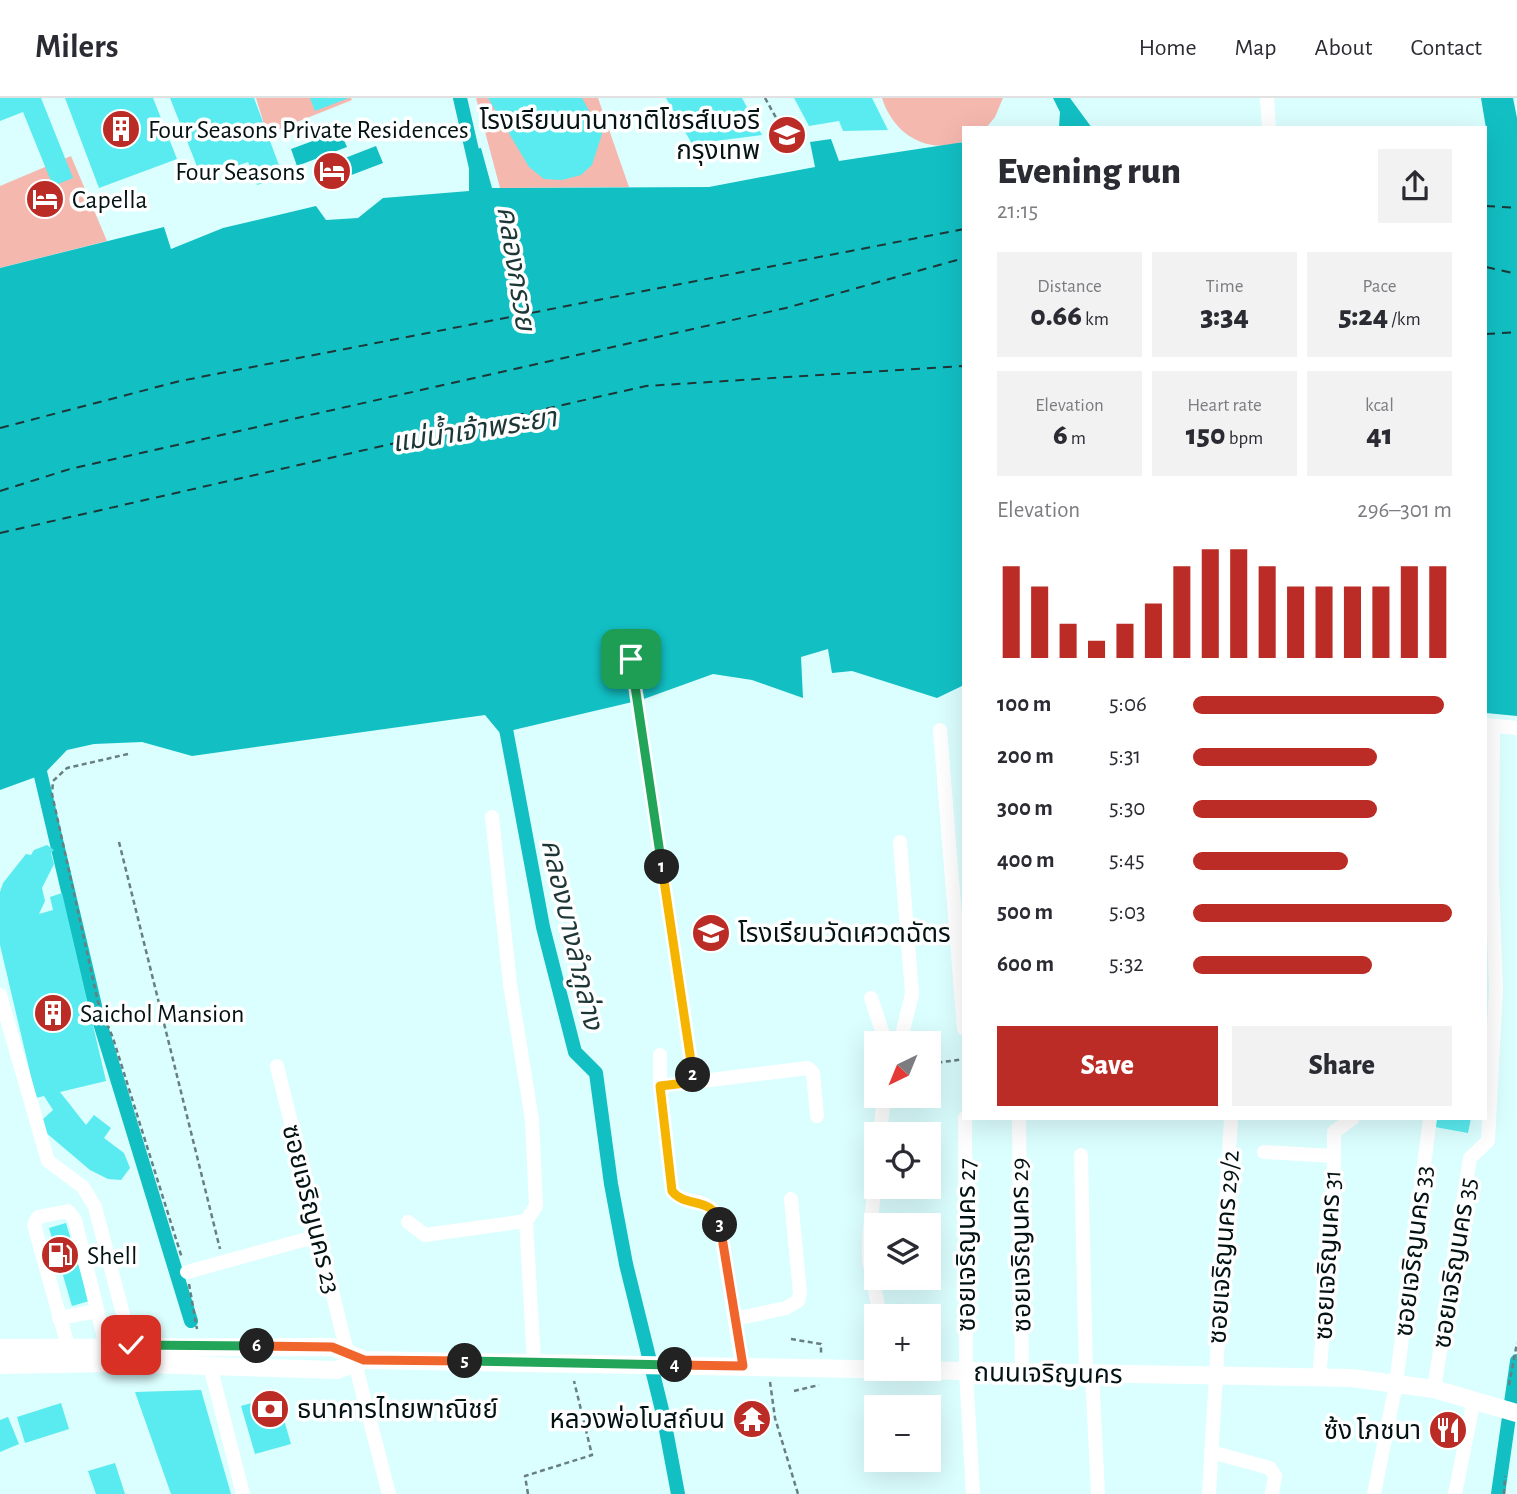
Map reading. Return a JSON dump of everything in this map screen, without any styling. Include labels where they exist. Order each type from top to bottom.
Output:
[{"type":"main road","name":"ถนนเจริญนคร","points":[[0,1348],[131,1345],[332,1347],[355,1358],[864,1369]]},
{"type":"main road","name":"ถนนเจริญนคร","points":[[0,1365],[210,1366],[337,1370],[355,1358]]},
{"type":"main road","name":"ถนนเจริญนคร","points":[[941,1371],[1319,1378],[1434,1389],[1512,1412]]},
{"type":"street","points":[[1267,98],[1269,126]]},
{"type":"street","points":[[1489,726],[1517,728]]},
{"type":"street","name":"ซอยเจริญนคร 35","points":[[1434,1389],[1470,1158],[1488,1141],[1496,989],[1489,726]]},
{"type":"street","points":[[940,730],[962,1003]]},
{"type":"street","points":[[492,817],[509,984],[532,1120],[536,1206],[526,1221],[534,1362]]},
{"type":"street","points":[[900,842],[912,994],[903,1031]]},
{"type":"street","points":[[0,995],[48,1161],[83,1187],[95,1207],[131,1345]]},
{"type":"street","points":[[681,995],[694,1082]]},
{"type":"street","points":[[871,998],[882,1031]]},
{"type":"street","points":[[660,1055],[660,1086],[672,1191],[678,1198],[705,1203],[716,1213],[743,1366]]},
{"type":"street","name":"ซอยเจริญนคร 23","points":[[277,1066],[318,1236],[355,1358],[389,1494]]},
{"type":"street","points":[[660,1086],[808,1068],[813,1073],[817,1116]]},
{"type":"street","name":"ซอยเจริญนคร 27","points":[[965,1120],[966,1372],[973,1494]]},
{"type":"street","name":"ซอยเจริญนคร 29","points":[[1018,1120],[1022,1371]]},
{"type":"street","name":"ซอยเจริญนคร 29/2","points":[[1209,1494],[1231,1120]]},
{"type":"street","name":"ซอยเจริญนคร 31","points":[[1319,1378],[1334,1208],[1334,1132],[1350,1120]]},
{"type":"street","name":"ซอยเจริญนคร 33","points":[[1374,1494],[1396,1384],[1430,1120]]},
{"type":"street","points":[[1264,1152],[1333,1156]]},
{"type":"street","points":[[1081,1155],[1089,1373],[1098,1494]]},
{"type":"street","points":[[735,1319],[786,1308],[798,1301],[800,1293],[791,1199]]},
{"type":"street","points":[[873,1199],[869,1261],[878,1304]]},
{"type":"street","points":[[68,1346],[34,1225],[38,1217],[68,1211],[75,1220],[106,1346]]},
{"type":"street","points":[[408,1222],[425,1235],[526,1221]]},
{"type":"street","points":[[187,1272],[318,1236]]},
{"type":"street","points":[[60,1318],[97,1311]]},
{"type":"street","points":[[210,1366],[243,1494]]},
{"type":"street","points":[[1455,1494],[1475,1399]]},
{"type":"street","points":[[1211,1452],[1270,1468],[1275,1476],[1272,1494]]},
{"type":"path","points":[[765,98],[793,148]]},
{"type":"path","points":[[623,661],[640,658]]},
{"type":"path","points":[[631,659],[681,995]]},
{"type":"path","points":[[128,754],[67,768],[53,780],[52,794],[98,1002],[113,1038],[187,1272],[197,1329]]},
{"type":"path","points":[[119,842],[224,1262]]},
{"type":"path","points":[[942,1062],[962,1059]]},
{"type":"path","points":[[791,1339],[821,1344]]},
{"type":"path","points":[[1509,1385],[1517,1343]]},
{"type":"path","points":[[528,1494],[525,1476],[592,1455],[570,1363]]},
{"type":"path","points":[[768,1367],[775,1418],[798,1494]]},
{"type":"path","points":[[793,1391],[819,1387]]},
{"type":"path","points":[[1504,1494],[1505,1476]]},
{"type":"shaded area","points":[[256,98],[351,98],[352,100],[267,134]]},
{"type":"shaded area","points":[[476,98],[598,98],[629,187],[500,188]]},
{"type":"shaded area","points":[[882,98],[1003,98],[995,117],[988,126],[962,126],[962,142],[951,145],[938,146],[914,139],[894,122]]},
{"type":"shaded area","name":"Capella","points":[[71,156],[107,241],[0,268],[0,186]]},
{"type":"water","points":[[1053,98],[1070,98],[1091,126],[1059,126],[1060,112]]},
{"type":"water","points":[[1481,98],[1513,98],[1517,118],[1517,716],[1487,713],[1486,126]]},
{"type":"water","points":[[340,131],[347,147],[297,166],[291,149]]},
{"type":"water","name":"แม่น้ำเจ้าพระยา","points":[[831,139],[839,161],[962,142],[962,686],[937,698],[852,671],[832,673],[828,649],[801,657],[803,698],[752,680],[713,674],[641,700],[500,733],[485,715],[192,756],[142,742],[94,744],[67,750],[44,774],[0,790],[0,268],[164,227],[171,249],[223,228],[316,206],[326,220],[358,218],[383,198],[469,191],[469,150],[481,148],[492,188],[709,187],[815,167],[810,142]]},
{"type":"water","points":[[376,146],[383,163],[333,182],[327,165]]},
{"type":"building","points":[[0,98],[41,98],[73,178],[53,186],[23,112],[0,121]]},
{"type":"building","name":"Four Seasons Private Residences","points":[[65,98],[153,98],[177,159],[99,188]]},
{"type":"building","points":[[170,98],[254,98],[283,176],[257,185],[248,162],[202,179]]},
{"type":"building","points":[[310,98],[349,98],[315,111]]},
{"type":"building","points":[[488,98],[582,98],[602,134],[592,165],[581,175],[562,180],[544,179],[529,167]]},
{"type":"building","points":[[666,98],[742,98],[762,135],[692,144]]},
{"type":"building","points":[[794,98],[872,98],[888,130],[843,131],[839,121],[809,126]]},
{"type":"building","name":"Saichol Mansion","points":[[47,845],[54,850],[51,853],[54,864],[42,888],[45,901],[39,914],[53,910],[50,897],[62,893],[106,1081],[60,1092],[86,1125],[94,1115],[111,1128],[104,1138],[124,1153],[130,1168],[121,1180],[108,1179],[90,1170],[44,1131],[42,1120],[53,1110],[44,1096],[36,1098],[0,945],[0,892],[3,883],[26,854],[31,855],[34,850]]},
{"type":"building","points":[[1437,1120],[1471,1120],[1468,1133],[1435,1127]]},
{"type":"building","points":[[66,1223],[89,1301],[72,1306],[49,1228]]},
{"type":"building","points":[[201,1390],[231,1494],[171,1494],[135,1392]]},
{"type":"building","points":[[277,1396],[291,1444],[255,1454],[241,1406]]},
{"type":"building","points":[[61,1403],[69,1429],[25,1443],[17,1417]]},
{"type":"building","points":[[8,1417],[19,1444],[0,1452],[0,1420]]},
{"type":"building","points":[[115,1463],[125,1494],[96,1494],[88,1471]]},
{"type":"waterway","name":"คลองกรวย","points":[[460,98],[476,168]]},
{"type":"waterway","name":"คลองบางลำภูล่าง","points":[[503,713],[543,927],[575,1052],[596,1073],[611,1184],[626,1264],[663,1414],[678,1494]]},
{"type":"waterway","points":[[37,759],[96,1010],[191,1321]]},
{"type":"waterway","points":[[1498,1494],[1517,1361]]},
{"type":"ferry route","points":[[1487,206],[1517,208]]},
{"type":"ferry route","points":[[0,428],[180,381],[962,229]]},
{"type":"ferry route","points":[[0,491],[70,469],[786,308],[962,259]]},
{"type":"ferry route","points":[[1487,267],[1517,274]]},
{"type":"ferry route","points":[[1487,334],[1517,332]]},
{"type":"ferry route","points":[[0,533],[646,386],[962,366]]},
{"type":"place","name":"Four Seasons Private Residences","points":[[121,129]]},
{"type":"place","name":"โรงเรียนนานาชาติโชรส์เบอรี กรุงเทพ","points":[[787,135]]},
{"type":"place","name":"Four Seasons","points":[[332,171]]},
{"type":"place","name":"Capella","points":[[45,199]]},
{"type":"place","name":"โรงเรียนวัดเศวตฉัตร","points":[[711,933]]},
{"type":"place","name":"Saichol Mansion","points":[[53,1013]]},
{"type":"place","name":"Shell","points":[[60,1255]]},
{"type":"place","name":"ธนาคารไทยพาณิชย์","points":[[270,1409]]},
{"type":"place","name":"หลวงพ่อโบสถ์บน","points":[[752,1419]]},
{"type":"place","name":"ซ้ง โภชนา","points":[[1448,1430]]},
{"type":"route","points":[[131,1345],[332,1347],[364,1360],[743,1366],[719,1220],[716,1213],[705,1203],[678,1198],[672,1191],[660,1086],[694,1082],[631,659]]}]
